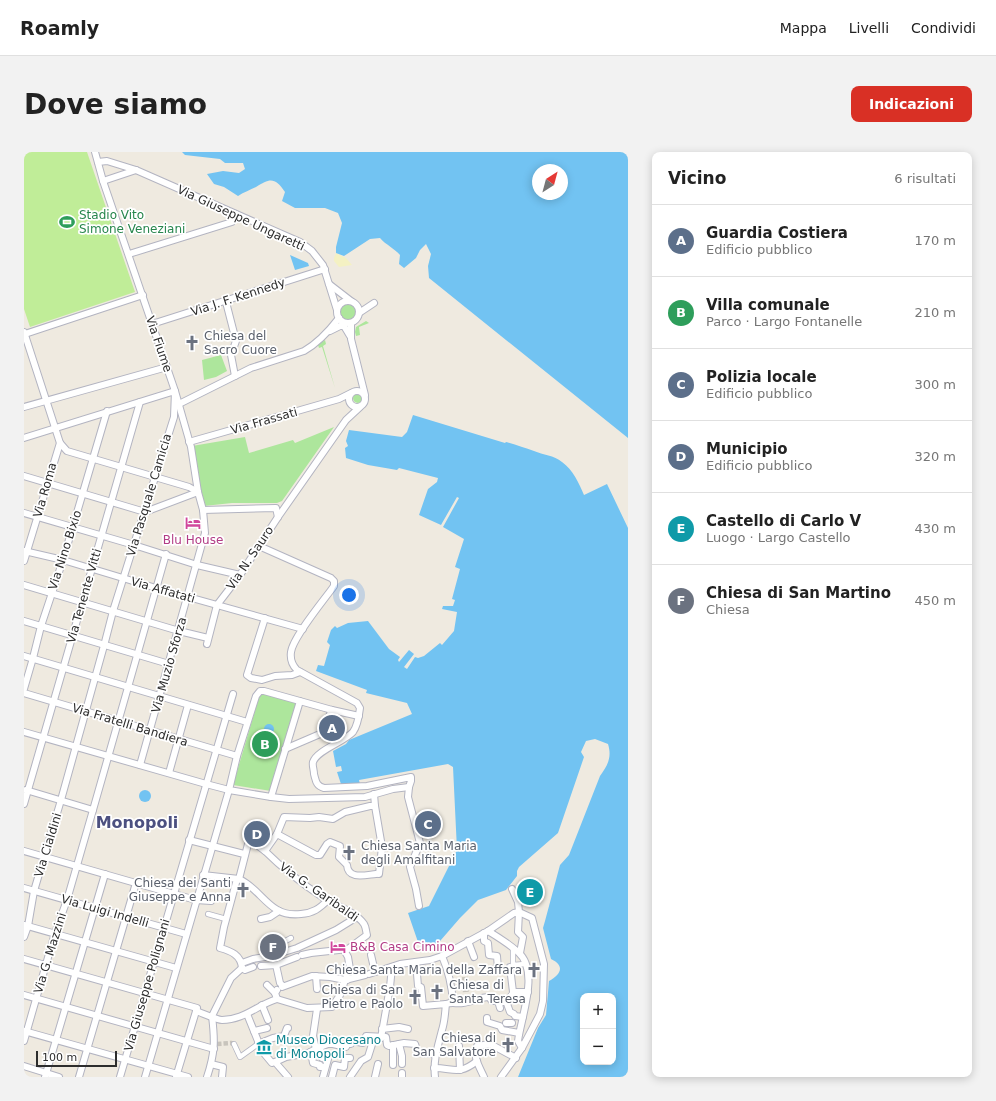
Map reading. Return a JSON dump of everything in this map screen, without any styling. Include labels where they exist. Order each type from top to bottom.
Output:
[{"type":"street","name":"Via Fiume","points":[[95,152],[103,181],[179,404],[189,442],[198,492],[203,510],[205,533],[203,541]]},
{"type":"street","name":"Via Giuseppe Ungaretti","points":[[98,162],[107,161],[136,170],[300,242],[312,251],[323,265],[337,310]]},
{"type":"street","points":[[103,181],[136,170]]},
{"type":"street","points":[[129,254],[232,222],[236,214]]},
{"type":"street","name":"Via J. F. Kennedy","points":[[152,324],[226,302],[325,269]]},
{"type":"street","points":[[329,284],[351,301],[358,307],[359,313],[357,319],[351,323],[344,322],[339,318],[337,310],[344,302],[351,301]]},
{"type":"street","points":[[143,295],[24,333],[60,443],[67,451],[189,487],[198,492]]},
{"type":"street","points":[[226,302],[236,341],[231,355],[235,376]]},
{"type":"street","points":[[359,313],[374,303]]},
{"type":"street","points":[[179,404],[251,368],[310,348],[328,332],[339,318]]},
{"type":"street","points":[[351,323],[351,339]]},
{"type":"street","points":[[278,517],[346,420],[364,403],[365,395],[351,339],[344,326],[328,332]]},
{"type":"street","points":[[24,407],[47,402],[167,366]]},
{"type":"street","points":[[346,420],[360,374]]},
{"type":"street","points":[[24,438],[175,391]]},
{"type":"street","name":"Via Pasquale Camicia","points":[[85,711],[113,611],[174,417],[175,391]]},
{"type":"street","points":[[354,392],[361,392],[365,395]]},
{"type":"street","name":"Via Frassati","points":[[189,442],[339,399],[354,392]]},
{"type":"street","points":[[339,399],[360,407]]},
{"type":"street","name":"Via Tenente Vitti","points":[[24,804],[26,790],[44,738],[140,402]]},
{"type":"street","name":"Via Nino Bixio","points":[[24,690],[34,658],[41,626],[63,560],[107,411]]},
{"type":"street","name":"Via Roma","points":[[24,561],[60,443]]},
{"type":"street","points":[[24,476],[145,512],[198,492]]},
{"type":"street","name":"Via N. Sauro","points":[[217,605],[240,575],[278,517],[276,508],[258,509]]},
{"type":"street","points":[[203,510],[258,509],[259,516]]},
{"type":"street","points":[[24,513],[166,554],[197,565],[240,575]]},
{"type":"street","name":"Via Muzio Sforza","points":[[140,765],[203,541]]},
{"type":"street","points":[[259,546],[331,578],[334,581],[334,586],[303,628],[290,653],[293,666],[300,672],[360,705],[358,723],[352,733],[323,752],[314,760],[313,764],[316,782],[324,788],[367,786],[411,777],[412,782],[409,787],[408,797],[420,843],[411,864],[410,872],[416,889],[419,906]]},
{"type":"street","name":"Via Affatati","points":[[26,551],[63,560],[156,588],[303,628]]},
{"type":"street","name":"Via G. Mazzini","points":[[24,1041],[25,1031],[94,810],[166,554]]},
{"type":"street","points":[[24,585],[179,630],[207,641],[217,605]]},
{"type":"street","points":[[265,618],[247,675],[250,678],[262,680],[275,676],[292,675],[300,672]]},
{"type":"street","points":[[24,620],[169,664]]},
{"type":"street","points":[[24,656],[247,722]]},
{"type":"street","points":[[144,1077],[229,790],[237,756],[256,696],[260,691],[264,691],[359,716]]},
{"type":"street","name":"Via Fratelli Bandiera","points":[[24,693],[237,756]]},
{"type":"street","name":"Via Giuseppe Polignani","points":[[120,1077],[233,694]]},
{"type":"street","points":[[271,797],[300,701]]},
{"type":"street","points":[[169,773],[188,705]]},
{"type":"street","points":[[285,749],[330,729],[327,720],[332,710]]},
{"type":"street","name":"Via Cialdini","points":[[24,937],[34,891],[85,711]]},
{"type":"street","points":[[24,732],[206,784],[229,790],[271,797],[289,799],[365,797],[393,789],[409,787]]},
{"type":"street","points":[[26,790],[94,810]]},
{"type":"street","points":[[276,834],[316,855],[320,855],[330,842],[340,846],[339,857],[347,865],[350,873],[354,875],[377,874],[382,847],[374,794]]},
{"type":"street","points":[[265,851],[276,834],[284,817],[319,817],[333,819],[345,812],[375,806]]},
{"type":"street","points":[[189,840],[244,854],[226,919],[220,948],[233,951],[245,970],[253,968]]},
{"type":"street","name":"Via G. Garibaldi","points":[[244,854],[248,844],[250,842],[254,842],[306,886],[357,917],[365,925],[367,935],[353,946],[344,950]]},
{"type":"street","points":[[24,851],[196,900],[211,901]]},
{"type":"street","points":[[46,1075],[105,874]]},
{"type":"street","points":[[203,875],[238,879],[248,883],[254,888],[260,897],[279,911],[292,915],[303,914],[319,909],[328,900]]},
{"type":"street","points":[[79,1077],[136,883]]},
{"type":"street","name":"Via Luigi Indelli","points":[[24,888],[186,934]]},
{"type":"street","points":[[514,892],[518,902],[518,932],[524,935],[520,953]]},
{"type":"street","points":[[261,919],[270,917],[279,911]]},
{"type":"street","points":[[267,985],[279,989],[312,976],[346,980],[400,964],[442,956],[486,932],[514,913],[519,912],[532,918],[544,964],[543,1001],[540,1014],[522,1048],[501,1077]]},
{"type":"street","points":[[208,914],[226,919]]},
{"type":"street","points":[[207,1077],[215,1046],[212,1016],[231,978],[242,965],[253,959],[271,956],[297,948],[336,930],[357,917]]},
{"type":"street","points":[[26,926],[176,968]]},
{"type":"street","points":[[486,932],[514,948],[520,953],[526,964],[528,973],[528,992],[518,1041],[522,1048]]},
{"type":"street","points":[[486,932],[484,941],[488,942],[489,955],[497,956],[505,967],[513,992]]},
{"type":"street","points":[[280,944],[291,938]]},
{"type":"street","points":[[468,941],[474,957]]},
{"type":"street","points":[[505,967],[514,948]]},
{"type":"street","points":[[24,959],[196,1009],[221,1020],[241,1017],[262,1005],[277,999],[298,1006],[317,1009],[333,1006],[340,995],[346,980],[346,971],[350,969],[348,957],[344,950],[311,953],[276,965],[261,966]]},
{"type":"street","points":[[370,974],[371,955]]},
{"type":"street","points":[[442,956],[448,968],[452,984],[453,1003]]},
{"type":"street","points":[[416,962],[418,986],[422,990],[423,1006],[466,1002],[481,997],[489,997],[492,1001],[498,1001],[500,1006],[506,1001],[509,1001],[509,997],[513,992]]},
{"type":"street","points":[[484,972],[526,964]]},
{"type":"street","points":[[276,965],[280,983],[277,999]]},
{"type":"street","points":[[381,1038],[392,967]]},
{"type":"street","points":[[316,976],[317,988]]},
{"type":"street","points":[[513,992],[528,992]]},
{"type":"street","points":[[24,995],[186,1041],[215,1046]]},
{"type":"street","points":[[466,995],[466,1002]]},
{"type":"street","points":[[506,1001],[510,1012],[515,1016],[523,1017]]},
{"type":"street","points":[[435,1077],[434,1068],[436,1054],[443,1029],[446,1004]]},
{"type":"street","points":[[262,1005],[268,1020]]},
{"type":"street","points":[[176,1075],[196,1009]]},
{"type":"street","points":[[317,1009],[313,1036],[316,1049],[322,1058],[328,1059],[322,1077]]},
{"type":"street","points":[[247,1014],[262,1051],[272,1063],[275,1062],[288,1077]]},
{"type":"street","points":[[487,1018],[487,1022],[500,1026],[502,1030],[519,1033]]},
{"type":"street","points":[[382,1029],[399,1027],[408,1029]]},
{"type":"street","points":[[254,1031],[267,1028]]},
{"type":"street","points":[[240,1057],[258,1044],[273,1038],[284,1036],[284,1033],[288,1028]]},
{"type":"street","points":[[25,1031],[176,1075],[188,1077]]},
{"type":"street","points":[[275,1062],[286,1056],[333,1044],[346,1047],[347,1044],[351,1044],[352,1041],[363,1043],[366,1036],[374,1038],[386,1037],[388,1045],[415,1044],[418,1054],[436,1054]]},
{"type":"street","points":[[350,1077],[361,1061],[368,1057],[374,1038]]},
{"type":"street","points":[[234,1044],[244,1062]]},
{"type":"street","points":[[484,1077],[476,1061],[476,1047],[479,1045],[490,1044],[516,1058]]},
{"type":"street","points":[[396,1045],[402,1056],[402,1064]]},
{"type":"street","points":[[393,1065],[396,1045]]},
{"type":"street","points":[[455,1073],[459,1046]]},
{"type":"street","points":[[316,1049],[313,1063],[320,1065],[320,1067],[325,1067]]},
{"type":"street","points":[[332,1077],[335,1065],[344,1067],[345,1058],[350,1058]]},
{"type":"street","points":[[455,1073],[470,1066],[476,1061]]},
{"type":"street","points":[[211,1064],[223,1067],[222,1077]]},
{"type":"street","points":[[378,1064],[378,1075]]},
{"type":"street","points":[[24,1066],[46,1075],[59,1077]]},
{"type":"street","points":[[434,1068],[446,1068],[455,1073]]},
{"type":"green space","name":"Stadio Vito Simone Veneziani","points":[[24,152],[87,152],[135,292],[30,327],[24,309]]},
{"type":"green space","points":[[345,304],[351,304],[356,309],[354,318],[351,320],[345,320],[340,315],[340,309]]},
{"type":"green space","points":[[366,321],[369,323],[359,327],[360,335],[356,336],[356,327]]},
{"type":"green space","points":[[325,340],[326,344],[323,346],[335,388],[322,347],[319,348],[318,345]]},
{"type":"green space","points":[[221,355],[227,371],[216,377],[204,380],[202,360]]},
{"type":"green space","points":[[356,393],[360,393],[362,394],[362,402],[356,403],[353,400],[353,396]]},
{"type":"green space","points":[[334,427],[282,501],[277,503],[232,503],[204,506],[192,446],[245,437],[249,453],[293,440],[295,443]]},
{"type":"green space","points":[[261,693],[298,702],[271,791],[233,785]]},
{"type":"sand","points":[[336,253],[346,258],[352,265],[339,267],[334,261]]},
{"type":"water","points":[[182,152],[628,152],[628,438],[429,278],[428,266],[431,254],[426,244],[420,250],[416,258],[404,268],[399,264],[400,255],[380,238],[370,239],[344,256],[336,253],[342,223],[338,213],[325,208],[295,208],[282,201],[285,192],[275,181],[272,180],[238,196],[224,187],[214,184],[207,174],[223,171],[239,173],[245,169],[243,163],[225,163],[220,159],[185,155]]},
{"type":"water","points":[[290,255],[308,263],[309,266],[295,270]]},
{"type":"water","points":[[413,415],[556,458],[566,465],[578,481],[584,495],[607,484],[628,528],[628,1077],[518,1077],[538,1028],[546,1015],[549,981],[556,976],[560,970],[559,965],[551,959],[543,928],[560,865],[569,855],[600,776],[607,764],[610,753],[608,744],[595,739],[586,741],[581,752],[584,757],[558,833],[519,867],[517,876],[506,890],[478,900],[434,948],[426,951],[423,942],[418,942],[408,913],[429,906],[457,850],[453,767],[448,764],[359,780],[360,784],[341,784],[337,772],[342,771],[341,766],[336,767],[333,751],[346,744],[349,740],[412,714],[407,703],[366,693],[367,690],[316,671],[318,665],[324,666],[330,645],[327,642],[331,630],[335,626],[337,628],[348,623],[368,621],[389,649],[400,657],[398,660],[399,662],[409,650],[414,654],[404,667],[407,669],[415,657],[418,658],[424,656],[440,643],[442,645],[454,631],[457,612],[442,609],[443,606],[453,606],[455,600],[452,599],[460,569],[455,567],[464,539],[443,527],[459,498],[457,497],[441,525],[419,515],[428,489],[437,482],[438,478],[399,468],[397,470],[368,465],[346,458],[345,448],[348,446],[346,441],[349,430],[402,437],[407,432]]},
{"type":"water","points":[[267,724],[271,724],[273,725],[273,733],[267,734],[264,731],[264,727]]},
{"type":"water","points":[[145,790],[149,792],[151,796],[149,800],[145,802],[141,800],[139,796],[141,792]]},
{"type":"tunnel","points":[[465,977],[466,995]]},
{"type":"tunnel","points":[[217,1044],[234,1044]]},
{"type":"place","name":"Stadio Vito Simone Veneziani","points":[[67,222]]},
{"type":"place","name":"Chiesa del Sacro Cuore","points":[[192,343]]},
{"type":"place","name":"Blu House","points":[[193,523]]},
{"type":"place","name":"Guardia Costiera","points":[[332,728]]},
{"type":"place","name":"Villa comunale","points":[[265,744]]},
{"type":"place","name":"Polizia locale","points":[[428,824]]},
{"type":"place","name":"Municipio","points":[[257,834]]},
{"type":"place","name":"Chiesa Santa Maria degli Amalfitani","points":[[349,853]]},
{"type":"place","name":"Chiesa dei Santi Giuseppe e Anna","points":[[243,890]]},
{"type":"place","name":"Castello di Carlo V","points":[[530,892]]},
{"type":"place","name":"Chiesa di San Martino","points":[[273,947]]},
{"type":"place","name":"B&B Casa Cimino","points":[[338,947]]},
{"type":"place","name":"Chiesa Santa Maria della Zaffara","points":[[534,970]]},
{"type":"place","name":"Chiesa di Santa Teresa","points":[[437,992]]},
{"type":"place","name":"Chiesa di San Pietro e Paolo","points":[[415,997]]},
{"type":"place","name":"Chiesa di San Salvatore","points":[[508,1045]]},
{"type":"place","name":"Museo Diocesano di Monopoli","points":[[264,1047]]},
{"type":"district","name":"Monopoli","points":[[137,822]]}]
